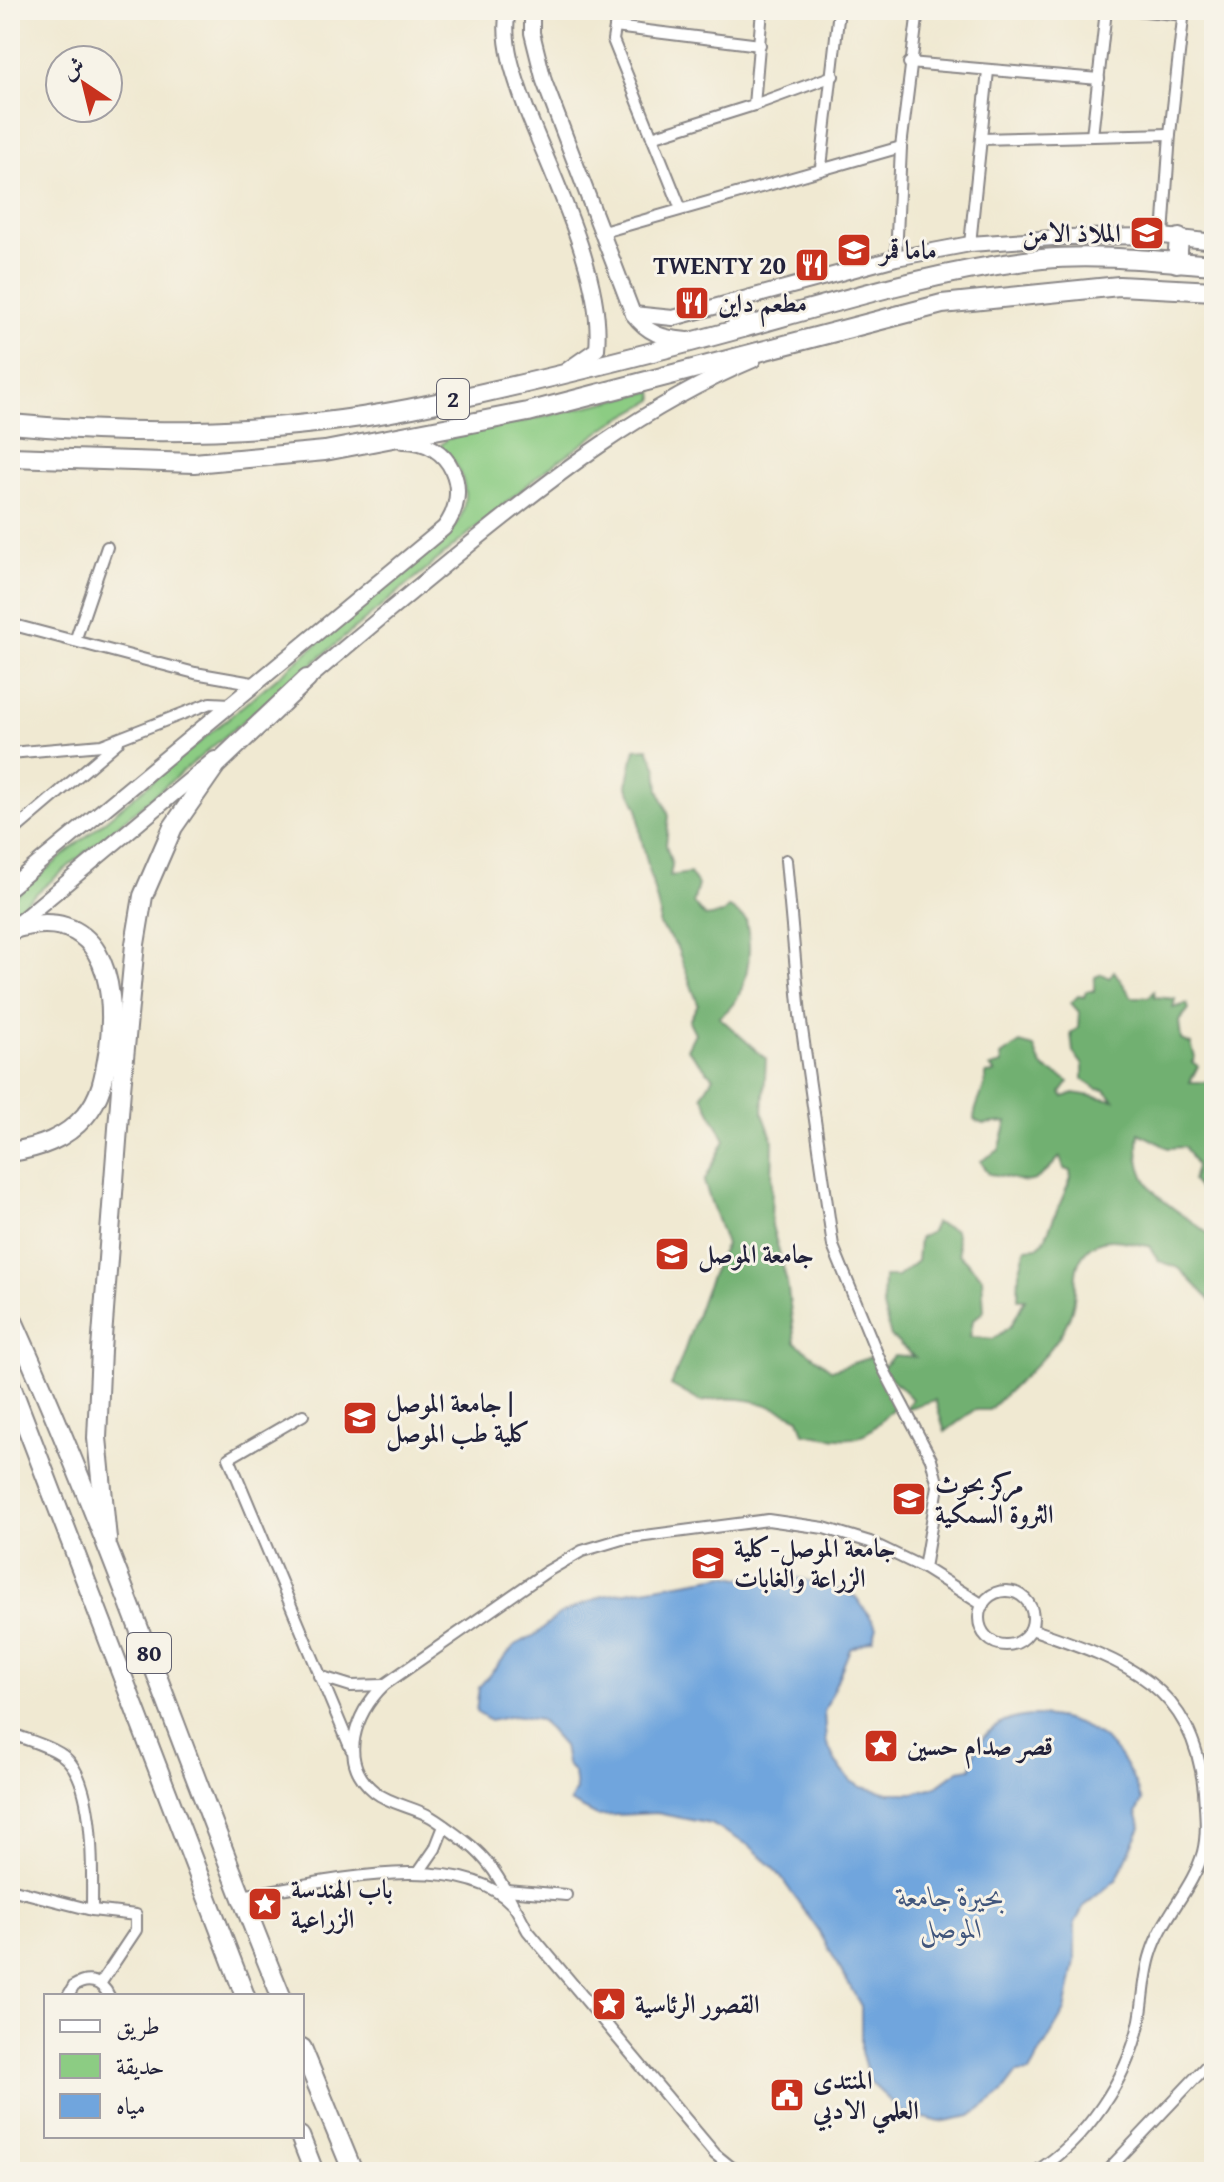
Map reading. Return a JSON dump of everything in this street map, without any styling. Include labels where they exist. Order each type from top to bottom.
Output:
[{"type":"highway","points":[[1171,237],[1177,263]]},
{"type":"highway","name":"2","points":[[10,424],[191,430],[270,428],[430,405],[691,341],[936,276],[1044,259],[1214,265]]},
{"type":"highway","points":[[936,276],[942,304]]},
{"type":"highway","name":"2","points":[[10,457],[194,463],[269,458],[374,442],[528,412],[942,304],[1119,286],[1214,291]]},
{"type":"highway","points":[[732,304],[740,328]]},
{"type":"highway","points":[[191,430],[194,463]]},
{"type":"highway","points":[[107,1539],[97,1438],[101,1350],[121,1089],[135,944],[143,896],[173,827],[216,765],[307,679]]},
{"type":"highway","points":[[10,929],[34,922],[66,928],[88,942],[103,960],[112,988],[113,1018],[98,1098],[84,1117],[65,1134],[39,1148],[10,1152]]},
{"type":"highway","name":"80","points":[[10,1314],[107,1539],[239,1896],[280,1994]]},
{"type":"highway","name":"80","points":[[10,1383],[244,1994]]},
{"type":"highway","points":[[304,2053],[353,2172]]},
{"type":"highway","points":[[301,2138],[314,2172]]},
{"type":"main road","points":[[508,10],[510,51],[519,89],[589,271],[600,327],[597,349],[565,372]]},
{"type":"main road","points":[[532,10],[535,49],[633,314],[643,327],[661,338],[691,341]]},
{"type":"main road","points":[[510,51],[535,49]]},
{"type":"main road","points":[[633,314],[673,318],[896,258],[970,244],[1068,237],[1171,237],[1214,242]]},
{"type":"main road","points":[[10,929],[546,483],[615,433],[691,389],[799,342]]},
{"type":"main road","points":[[10,887],[258,684],[453,517],[459,489],[456,477],[440,455],[421,443],[374,442]]},
{"type":"street","points":[[618,10],[613,40],[681,209]]},
{"type":"street","points":[[754,105],[762,10]]},
{"type":"street","points":[[821,167],[839,10]]},
{"type":"street","points":[[896,258],[901,147],[909,63],[918,10]]},
{"type":"street","points":[[1092,136],[1106,10]]},
{"type":"street","points":[[1135,10],[1184,12],[1170,134],[1171,237]]},
{"type":"street","points":[[615,27],[760,45]]},
{"type":"street","points":[[909,63],[1099,79]]},
{"type":"street","points":[[970,244],[988,71]]},
{"type":"street","points":[[652,137],[833,76]]},
{"type":"street","points":[[981,139],[1170,134]]},
{"type":"street","points":[[603,232],[821,167],[901,147]]},
{"type":"street","points":[[75,641],[107,547]]},
{"type":"street","points":[[10,624],[195,673],[258,684]]},
{"type":"street","points":[[10,753],[82,748],[122,739],[210,703],[234,704]]},
{"type":"street","points":[[10,834],[122,739]]},
{"type":"street","points":[[786,860],[800,1015],[833,1246],[886,1374],[931,1459],[938,1486],[924,1568]]},
{"type":"street","points":[[303,1415],[229,1458],[319,1676],[352,1751],[375,1792],[431,1817],[494,1869],[528,1931],[715,2154],[737,2172]]},
{"type":"street","points":[[352,1751],[356,1722],[371,1698],[384,1685],[546,1572],[582,1551],[622,1539],[768,1520],[824,1528],[870,1542],[924,1568],[983,1605]]},
{"type":"street","points":[[1005,1591],[1023,1596],[1033,1611],[1031,1629],[1019,1642],[1001,1645],[993,1641],[982,1629],[983,1605],[997,1593],[1005,1591]]},
{"type":"street","points":[[1031,1629],[1126,1664],[1155,1685],[1185,1724],[1201,1766],[1209,1799],[1203,1850],[1191,1881],[1164,1923],[1150,1955],[1139,2023],[1120,2080],[1080,2131],[1035,2172]]},
{"type":"street","points":[[319,1676],[351,1686],[384,1685]]},
{"type":"street","points":[[10,1733],[63,1755],[80,1776],[92,1862],[92,1910]]},
{"type":"street","points":[[419,1872],[435,1849],[444,1826]]},
{"type":"street","points":[[239,1896],[419,1872],[462,1876],[496,1891],[514,1906]]},
{"type":"street","points":[[10,1889],[92,1910],[131,1912],[138,1920],[136,1930],[100,1984]]},
{"type":"street","points":[[506,1890],[566,1895]]},
{"type":"street","points":[[70,1994],[78,1983],[100,1984]]},
{"type":"street","points":[[100,1984],[108,1994]]},
{"type":"street","points":[[1106,2172],[1214,2058]]},
{"type":"green space","points":[[653,391],[654,400],[612,423],[543,472],[10,915],[10,900],[449,534],[457,523],[465,500],[462,477],[440,446],[447,439]]},
{"type":"green space","points":[[648,748],[657,768],[659,790],[669,816],[666,845],[672,865],[670,876],[690,873],[698,885],[693,903],[705,917],[722,914],[729,907],[746,920],[749,946],[743,986],[729,1009],[719,1017],[766,1059],[763,1113],[773,1141],[771,1222],[787,1282],[795,1342],[832,1370],[877,1355],[883,1367],[894,1355],[915,1357],[891,1337],[883,1307],[884,1277],[897,1277],[917,1261],[919,1238],[931,1232],[935,1223],[955,1230],[959,1254],[982,1277],[984,1311],[973,1320],[970,1337],[993,1339],[1011,1326],[1025,1299],[1018,1299],[1019,1272],[1026,1248],[1037,1247],[1044,1241],[1071,1178],[1070,1171],[1064,1169],[1060,1157],[1040,1176],[1027,1182],[989,1174],[981,1161],[999,1150],[1007,1122],[983,1124],[974,1120],[976,1108],[985,1086],[986,1074],[995,1073],[990,1067],[1002,1064],[1001,1056],[1020,1043],[1034,1047],[1044,1067],[1069,1082],[1061,1093],[1064,1097],[1074,1093],[1114,1100],[1105,1090],[1096,1089],[1083,1079],[1083,1065],[1073,1052],[1071,1033],[1078,1028],[1079,1012],[1071,1003],[1078,996],[1084,997],[1086,991],[1094,991],[1095,977],[1102,974],[1109,978],[1114,971],[1132,997],[1149,997],[1154,991],[1155,997],[1175,999],[1173,1008],[1187,1004],[1189,1009],[1179,1021],[1181,1040],[1191,1044],[1195,1057],[1192,1062],[1198,1066],[1190,1082],[1214,1082],[1214,1207],[1192,1181],[1196,1166],[1185,1147],[1168,1148],[1139,1133],[1138,1154],[1148,1184],[1169,1205],[1211,1236],[1214,1304],[1179,1268],[1159,1261],[1149,1246],[1119,1240],[1097,1243],[1080,1260],[1068,1320],[1050,1349],[989,1410],[974,1410],[945,1432],[935,1400],[905,1409],[912,1399],[883,1370],[883,1380],[900,1401],[868,1432],[850,1438],[804,1433],[799,1418],[774,1407],[727,1398],[701,1402],[671,1385],[710,1279],[726,1245],[704,1182],[725,1140],[702,1095],[713,1077],[687,1049],[695,1033],[689,1021],[698,1004],[676,945],[659,925],[660,914],[640,833],[638,808],[627,785],[635,749]]},
{"type":"water","name":"بحيرة جامعة الموصل","points":[[726,1575],[749,1580],[799,1578],[829,1586],[856,1597],[877,1627],[873,1639],[850,1649],[824,1712],[826,1741],[836,1763],[851,1781],[861,1787],[889,1793],[914,1793],[937,1786],[959,1770],[971,1768],[977,1748],[988,1733],[1003,1723],[1021,1717],[1040,1716],[1080,1725],[1097,1734],[1119,1755],[1134,1782],[1142,1801],[1136,1813],[1141,1827],[1117,1879],[1085,1905],[1075,1923],[1075,1962],[1065,2011],[1029,2072],[1017,2073],[1001,2094],[971,2116],[940,2122],[902,2112],[870,2082],[861,2052],[861,2006],[820,1933],[775,1869],[750,1846],[711,1824],[656,1813],[597,1816],[570,1802],[576,1790],[574,1773],[566,1764],[563,1746],[540,1720],[512,1716],[490,1721],[476,1712],[479,1687],[515,1645],[535,1635],[560,1614],[603,1596]]},
{"type":"place","name":"الملاذ الامن","points":[[1147,233]]},
{"type":"place","name":"ماما قمر","points":[[854,250]]},
{"type":"place","name":"TWENTY 20","points":[[812,265]]},
{"type":"place","name":"مطعم داين","points":[[692,303]]},
{"type":"place","name":"جامعة الموصل","points":[[672,1254]]},
{"type":"place","name":"جامعة الموصل | كلية طب الموصل","points":[[360,1418]]},
{"type":"place","name":"مركز بحوث الثروة السمكية","points":[[909,1499]]},
{"type":"place","name":"جامعة الموصل-كلية الزراعة والغابات","points":[[708,1563]]},
{"type":"place","name":"قصر صدام حسين","points":[[881,1746]]},
{"type":"place","name":"باب الهندسة الزراعية","points":[[265,1904]]},
{"type":"place","name":"القصور الرئاسية","points":[[609,2004]]},
{"type":"place","name":"المنتدى العلمي الادبي","points":[[787,2095]]}]
